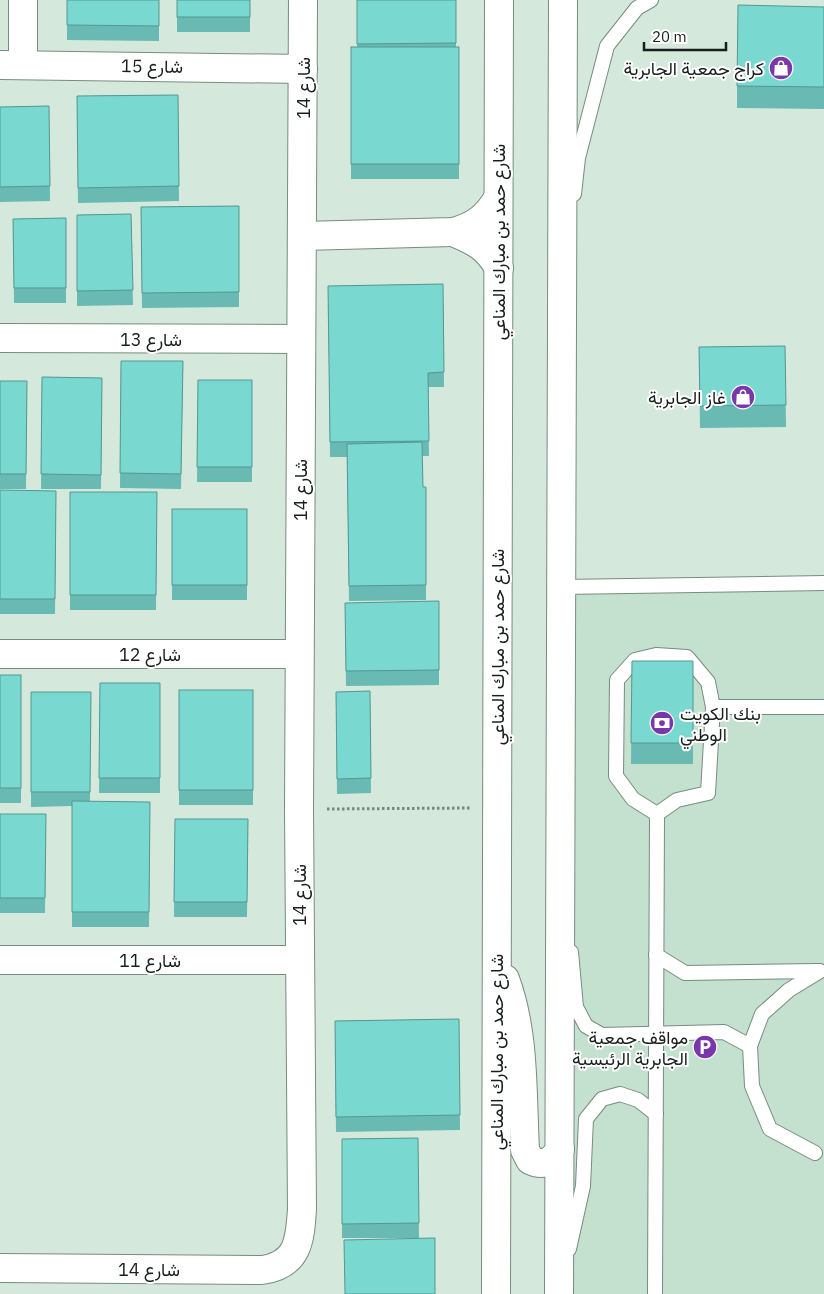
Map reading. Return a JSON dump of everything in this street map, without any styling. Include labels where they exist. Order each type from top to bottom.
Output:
[{"type":"street","points":[[11,64],[23,0]]},
{"type":"street","name":"شارع 14","points":[[0,1268],[262,1270],[272,1269],[286,1262],[292,1256],[298,1243],[302,1209],[298,809],[303,0]]},
{"type":"street","name":"شارع حمد بن مبارك المناعي","points":[[496,1294],[499,0]]},
{"type":"street","points":[[559,1293],[563,0]]},
{"type":"street","name":"شارع 15","points":[[11,64],[303,69]]},
{"type":"street","points":[[303,236],[453,232],[475,224],[492,209],[498,198]]},
{"type":"street","points":[[453,232],[476,242],[485,249],[499,268]]},
{"type":"street","name":"شارع 13","points":[[0,338],[301,339]]},
{"type":"street","name":"شارع 12","points":[[0,654],[299,654]]},
{"type":"street","points":[[496,954],[516,1017],[520,1050],[524,1150],[530,1160],[546,1163],[553,1160],[560,1149]]},
{"type":"street","name":"شارع 11","points":[[0,960],[299,960]]},
{"type":"lane","points":[[562,291],[578,158],[607,46],[637,8],[651,0]]},
{"type":"lane","points":[[561,587],[824,583]]},
{"type":"lane","points":[[656,655],[687,657],[708,682],[713,707],[708,793],[677,800],[657,814],[633,799],[616,776],[617,680],[636,660],[656,655]]},
{"type":"lane","points":[[713,707],[824,707]]},
{"type":"lane","points":[[655,1294],[657,814]]},
{"type":"lane","points":[[560,912],[573,957],[576,1007],[586,1026],[602,1035],[724,1032],[750,1046]]},
{"type":"lane","points":[[656,955],[686,973],[822,971]]},
{"type":"lane","points":[[815,1153],[770,1129],[752,1086],[750,1046],[762,1014],[789,990],[822,971]]},
{"type":"lane","points":[[559,1293],[583,1186],[586,1118],[602,1099],[620,1094],[638,1100],[656,1114]]},
{"type":"path","points":[[298,809],[497,808]]},
{"type":"shaded area","name":"مواقف جمعية الجابرية الرئيسية","points":[[824,586],[824,1294],[559,1294],[561,587]]},
{"type":"building","points":[[67,0],[159,0],[159,26],[67,25]]},
{"type":"building","points":[[177,0],[250,0],[250,17],[177,17]]},
{"type":"building","points":[[357,0],[456,0],[456,43],[357,44]]},
{"type":"building","name":"كراج جمعية الجابرية","points":[[738,5],[824,7],[824,87],[737,86]]},
{"type":"building","points":[[351,47],[459,47],[459,164],[351,164]]},
{"type":"building","points":[[178,95],[179,186],[78,188],[77,96]]},
{"type":"building","points":[[49,106],[50,186],[0,187],[0,107]]},
{"type":"building","points":[[239,206],[239,292],[142,293],[141,207]]},
{"type":"building","points":[[131,214],[133,290],[77,291],[77,215]]},
{"type":"building","points":[[66,218],[66,288],[14,288],[13,219]]},
{"type":"building","points":[[443,284],[444,372],[428,373],[429,441],[330,442],[328,286]]},
{"type":"building","name":"غاز الجابرية","points":[[785,346],[786,405],[700,406],[699,347]]},
{"type":"building","points":[[121,361],[183,361],[181,474],[120,473]]},
{"type":"building","points":[[42,377],[102,378],[101,475],[41,474]]},
{"type":"building","points":[[198,380],[252,380],[252,467],[197,467]]},
{"type":"building","points":[[0,381],[27,381],[26,474],[0,474]]},
{"type":"building","points":[[422,442],[423,487],[426,487],[426,585],[349,586],[347,444]]},
{"type":"building","points":[[0,490],[56,491],[55,599],[0,599]]},
{"type":"building","points":[[70,492],[157,492],[156,595],[70,595]]},
{"type":"building","points":[[172,509],[247,509],[247,585],[172,585]]},
{"type":"building","points":[[439,601],[439,670],[346,671],[345,603]]},
{"type":"building","name":"بنك الكويت الوطني","points":[[632,661],[693,661],[693,743],[631,743]]},
{"type":"building","points":[[0,675],[21,675],[21,788],[0,788]]},
{"type":"building","points":[[100,683],[160,683],[160,778],[99,778]]},
{"type":"building","points":[[179,690],[253,690],[253,790],[179,790]]},
{"type":"building","points":[[370,691],[371,778],[337,779],[336,692]]},
{"type":"building","points":[[31,692],[91,692],[90,792],[31,792]]},
{"type":"building","points":[[72,801],[150,802],[149,912],[72,912]]},
{"type":"building","points":[[0,814],[46,814],[45,898],[0,898]]},
{"type":"building","points":[[175,819],[248,819],[247,902],[174,902]]},
{"type":"building","points":[[459,1019],[460,1115],[336,1117],[335,1021]]},
{"type":"building","points":[[418,1138],[419,1223],[342,1224],[342,1139]]},
{"type":"building","points":[[435,1238],[435,1294],[345,1294],[344,1240]]},
{"type":"place","name":"كراج جمعية الجابرية","points":[[781,68]]},
{"type":"place","name":"غاز الجابرية","points":[[743,397]]},
{"type":"place","name":"بنك الكويت الوطني","points":[[662,723]]},
{"type":"place","name":"مواقف جمعية الجابرية الرئيسية","points":[[705,1047]]}]
